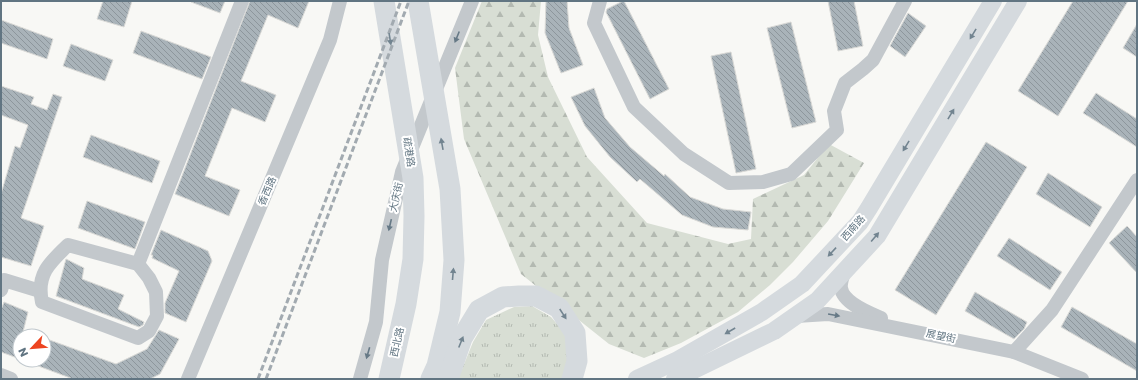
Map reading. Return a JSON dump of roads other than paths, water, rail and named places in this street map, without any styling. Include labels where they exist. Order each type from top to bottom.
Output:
[{"type":"highway","name":"疏港路","points":[[384,1],[413,178],[413,259],[406,304]]},
{"type":"highway","points":[[418,1],[450,189],[454,260],[450,312],[437,366],[431,379]]},
{"type":"highway","points":[[448,379],[462,338],[479,310],[503,297],[519,296],[536,296],[559,308],[575,333],[577,361],[572,379]]},
{"type":"highway","points":[[378,379],[406,304]]},
{"type":"highway","name":"西北路","points":[[389,379],[406,304]]},
{"type":"highway","points":[[425,379],[450,312]]},
{"type":"main road","name":"西南路","points":[[637,379],[676,361],[762,312],[802,284],[860,222],[993,1]]},
{"type":"main road","points":[[675,379],[774,331],[796,316],[817,300],[877,236],[888,220],[1018,1]]},
{"type":"street","points":[[138,264],[242,1]]},
{"type":"street","name":"香西路","points":[[188,379],[330,40],[340,1]]},
{"type":"street","name":"大庆街","points":[[360,379],[376,322],[382,260],[402,172],[472,1]]},
{"type":"street","points":[[600,1],[594,23],[634,107],[684,154],[729,182],[763,182],[791,174],[837,130],[834,111],[845,83],[863,70],[873,60],[905,1]]},
{"type":"street","points":[[1014,352],[1052,310],[1137,180]]},
{"type":"street","points":[[68,246],[138,264],[149,278],[156,292],[157,316],[150,331],[138,338],[42,302],[40,291],[44,271],[54,258],[68,246]]},
{"type":"street","points":[[844,272],[841,288],[845,297],[856,306],[873,315],[915,331]]},
{"type":"street","points":[[1,290],[4,280],[40,291]]},
{"type":"street","name":"展望街","points":[[796,316],[828,314],[1014,352],[1082,379]]},
{"type":"street","points":[[181,379],[194,364]]},
{"type":"street","points":[[1,375],[11,379]]},
{"type":"railway","points":[[258,379],[401,1]]},
{"type":"railway","points":[[266,379],[409,1]]}]
